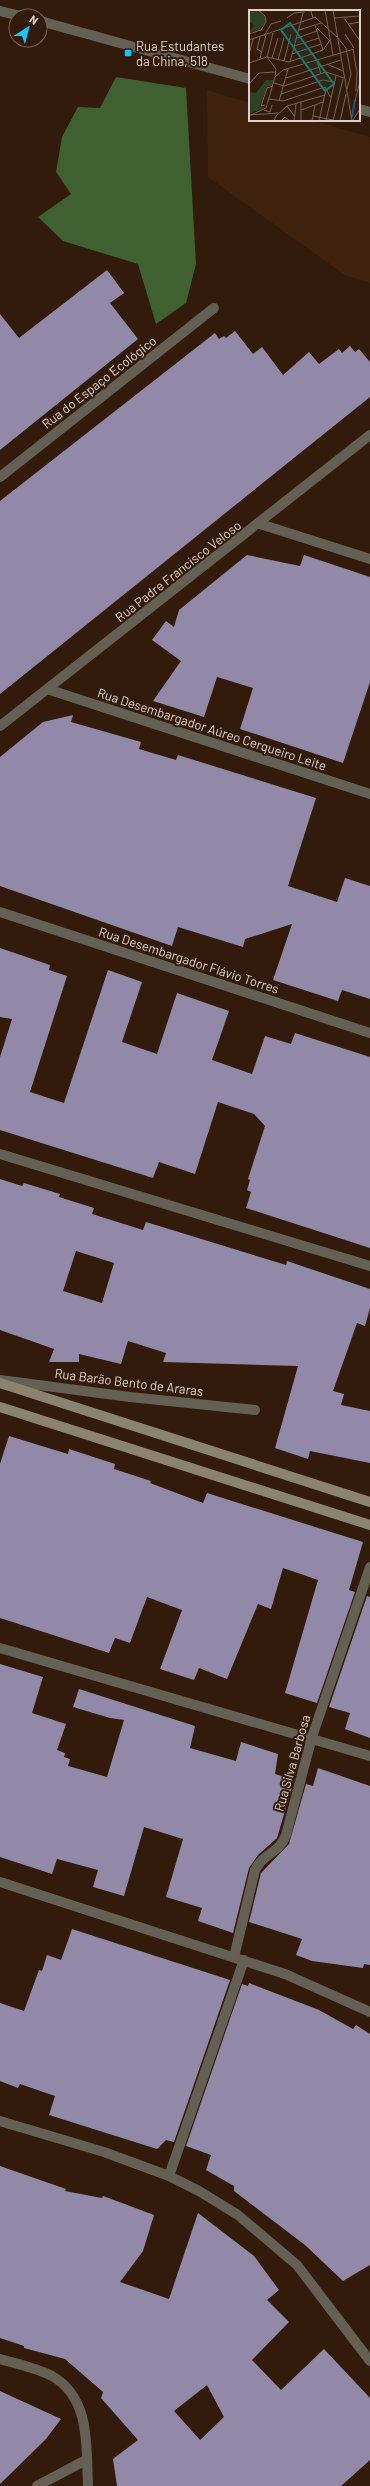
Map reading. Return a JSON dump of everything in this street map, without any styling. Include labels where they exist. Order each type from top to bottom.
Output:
[{"type":"street","points":[[48,23],[249,79]]},
{"type":"street","points":[[360,109],[370,112]]},
{"type":"street","name":"Rua do Espaço Ecológico","points":[[0,477],[214,308]]},
{"type":"street","name":"Rua Padre Francisco Veloso","points":[[0,726],[260,524],[370,436]]},
{"type":"street","points":[[260,524],[370,559]]},
{"type":"street","name":"Rua Desembargador Aúreo Cerqueiro Leite","points":[[47,689],[370,794]]},
{"type":"street","name":"Rua Desembargador Flávio Torres","points":[[0,912],[370,1033]]},
{"type":"street","points":[[0,1154],[370,1266]]},
{"type":"street","name":"Rua Barão Bento de Araras","points":[[0,1380],[130,1397],[255,1410]]},
{"type":"street","points":[[0,1383],[370,1502]]},
{"type":"street","points":[[0,1407],[370,1525]]},
{"type":"street","name":"Rua Silva Barbosa","points":[[234,1957],[255,1870],[263,1858],[274,1852],[283,1842],[312,1737],[370,1567]]},
{"type":"street","points":[[0,1648],[312,1737],[370,1756]]},
{"type":"street","points":[[0,1882],[244,1960],[305,1982],[370,2012]]},
{"type":"street","points":[[169,2176],[244,1960]]},
{"type":"street","points":[[0,2121],[104,2152],[169,2176],[199,2191],[238,2215],[297,2265],[370,2361]]},
{"type":"street","points":[[0,2359],[51,2376],[69,2387],[79,2405],[85,2428],[88,2486]]},
{"type":"street","points":[[37,2486],[86,2460]]},
{"type":"shaded area","points":[[207,90],[249,103],[249,121],[314,121],[370,137],[370,283],[345,275],[208,177]]},
{"type":"green space","points":[[116,77],[186,88],[196,264],[186,303],[156,324],[138,264],[63,241],[38,217],[71,194],[56,172],[62,137],[78,107],[100,108]]},
{"type":"building","points":[[107,270],[124,293],[110,303],[138,339],[0,450],[0,314],[19,338]]},
{"type":"building","points":[[235,331],[253,354],[262,347],[283,375],[309,352],[319,364],[339,349],[342,353],[350,346],[355,352],[359,349],[370,362],[370,397],[0,694],[0,501],[215,333],[219,339],[224,336],[226,338]]},
{"type":"building","points":[[247,555],[300,566],[304,555],[370,577],[370,682],[343,763],[240,729],[253,688],[217,677],[204,717],[153,701],[181,661],[152,640],[166,621],[174,627],[179,610]]},
{"type":"building","points":[[73,715],[71,722],[141,742],[139,749],[176,760],[178,755],[316,798],[288,886],[337,902],[345,878],[370,886],[370,999],[342,990],[338,1001],[273,980],[292,924],[245,939],[243,947],[178,927],[172,946],[0,886],[0,757],[43,722]]},
{"type":"building","points":[[0,948],[50,965],[49,970],[67,976],[30,1092],[64,1103],[108,970],[142,982],[122,1042],[157,1054],[177,993],[229,1011],[212,1060],[252,1074],[265,1036],[291,1044],[295,1033],[370,1057],[370,1248],[246,1208],[251,1192],[247,1190],[250,1180],[248,1179],[265,1126],[254,1114],[218,1102],[195,1174],[159,1162],[153,1178],[0,1130],[0,1057],[12,1019],[0,1017]]},
{"type":"building","points":[[0,1179],[22,1186],[24,1183],[60,1194],[59,1197],[94,1208],[92,1214],[143,1230],[146,1222],[286,1265],[287,1261],[370,1289],[370,1308],[365,1326],[357,1323],[333,1391],[344,1394],[341,1405],[370,1411],[370,1463],[310,1451],[308,1459],[275,1448],[298,1366],[163,1362],[166,1353],[128,1341],[121,1364],[79,1354],[79,1362],[49,1362],[54,1349],[0,1330]],"holes":[[[76,1251],[114,1263],[102,1303],[63,1291]]]},
{"type":"building","points":[[9,1436],[68,1454],[69,1449],[115,1464],[114,1469],[151,1481],[150,1483],[203,1503],[207,1493],[363,1542],[349,1590],[355,1592],[317,1703],[285,1693],[318,1580],[283,1568],[271,1609],[258,1604],[227,1679],[199,1668],[194,1680],[160,1669],[182,1610],[147,1597],[130,1643],[115,1638],[109,1653],[0,1618],[0,1464]]},
{"type":"building","points":[[367,1596],[370,1597],[370,1738],[345,1729],[350,1713],[329,1707]]},
{"type":"building","points":[[0,1664],[43,1677],[32,1713],[66,1724],[57,1750],[65,1753],[64,1757],[70,1759],[68,1766],[107,1777],[124,1720],[110,1718],[73,1707],[79,1689],[195,1726],[190,1748],[236,1761],[241,1742],[278,1754],[275,1774],[294,1780],[277,1838],[258,1855],[249,1868],[233,1933],[198,1921],[202,1908],[166,1897],[183,1839],[144,1827],[124,1896],[93,1887],[98,1870],[57,1859],[52,1874],[0,1857]]},
{"type":"building","points":[[318,1768],[370,1786],[370,1965],[364,1964],[363,1968],[312,1961],[296,1955],[302,1939],[249,1922],[261,1873],[289,1844],[306,1784],[313,1786]]},
{"type":"building","points":[[72,1929],[230,1980],[174,2142],[166,2140],[157,2149],[49,2115],[55,2096],[20,2084],[18,2088],[0,2081],[0,2003],[24,2011],[39,1970],[42,1971],[47,1955],[61,1960]]},
{"type":"building","points":[[249,1983],[319,2010],[353,2029],[356,2025],[370,2034],[370,2265],[343,2281],[305,2245],[234,2191],[234,2186],[206,2170],[211,2155],[186,2146],[242,1984],[248,1986]]},
{"type":"building","points":[[0,2166],[66,2189],[65,2191],[102,2198],[103,2196],[154,2215],[143,2251],[120,2282],[169,2299],[198,2213],[254,2256],[279,2290],[267,2300],[289,2322],[252,2360],[281,2390],[324,2349],[370,2398],[370,2460],[341,2486],[117,2486],[113,2459],[138,2440],[101,2398],[103,2392],[65,2359],[24,2348],[24,2346],[0,2338]],"holes":[[[207,2385],[224,2417],[200,2440],[174,2411]]]},
{"type":"building","points":[[0,2391],[61,2419],[46,2439],[0,2484]]},
{"type":"place","name":"Rua Estudantes da China, 518","points":[[128,53]]}]
